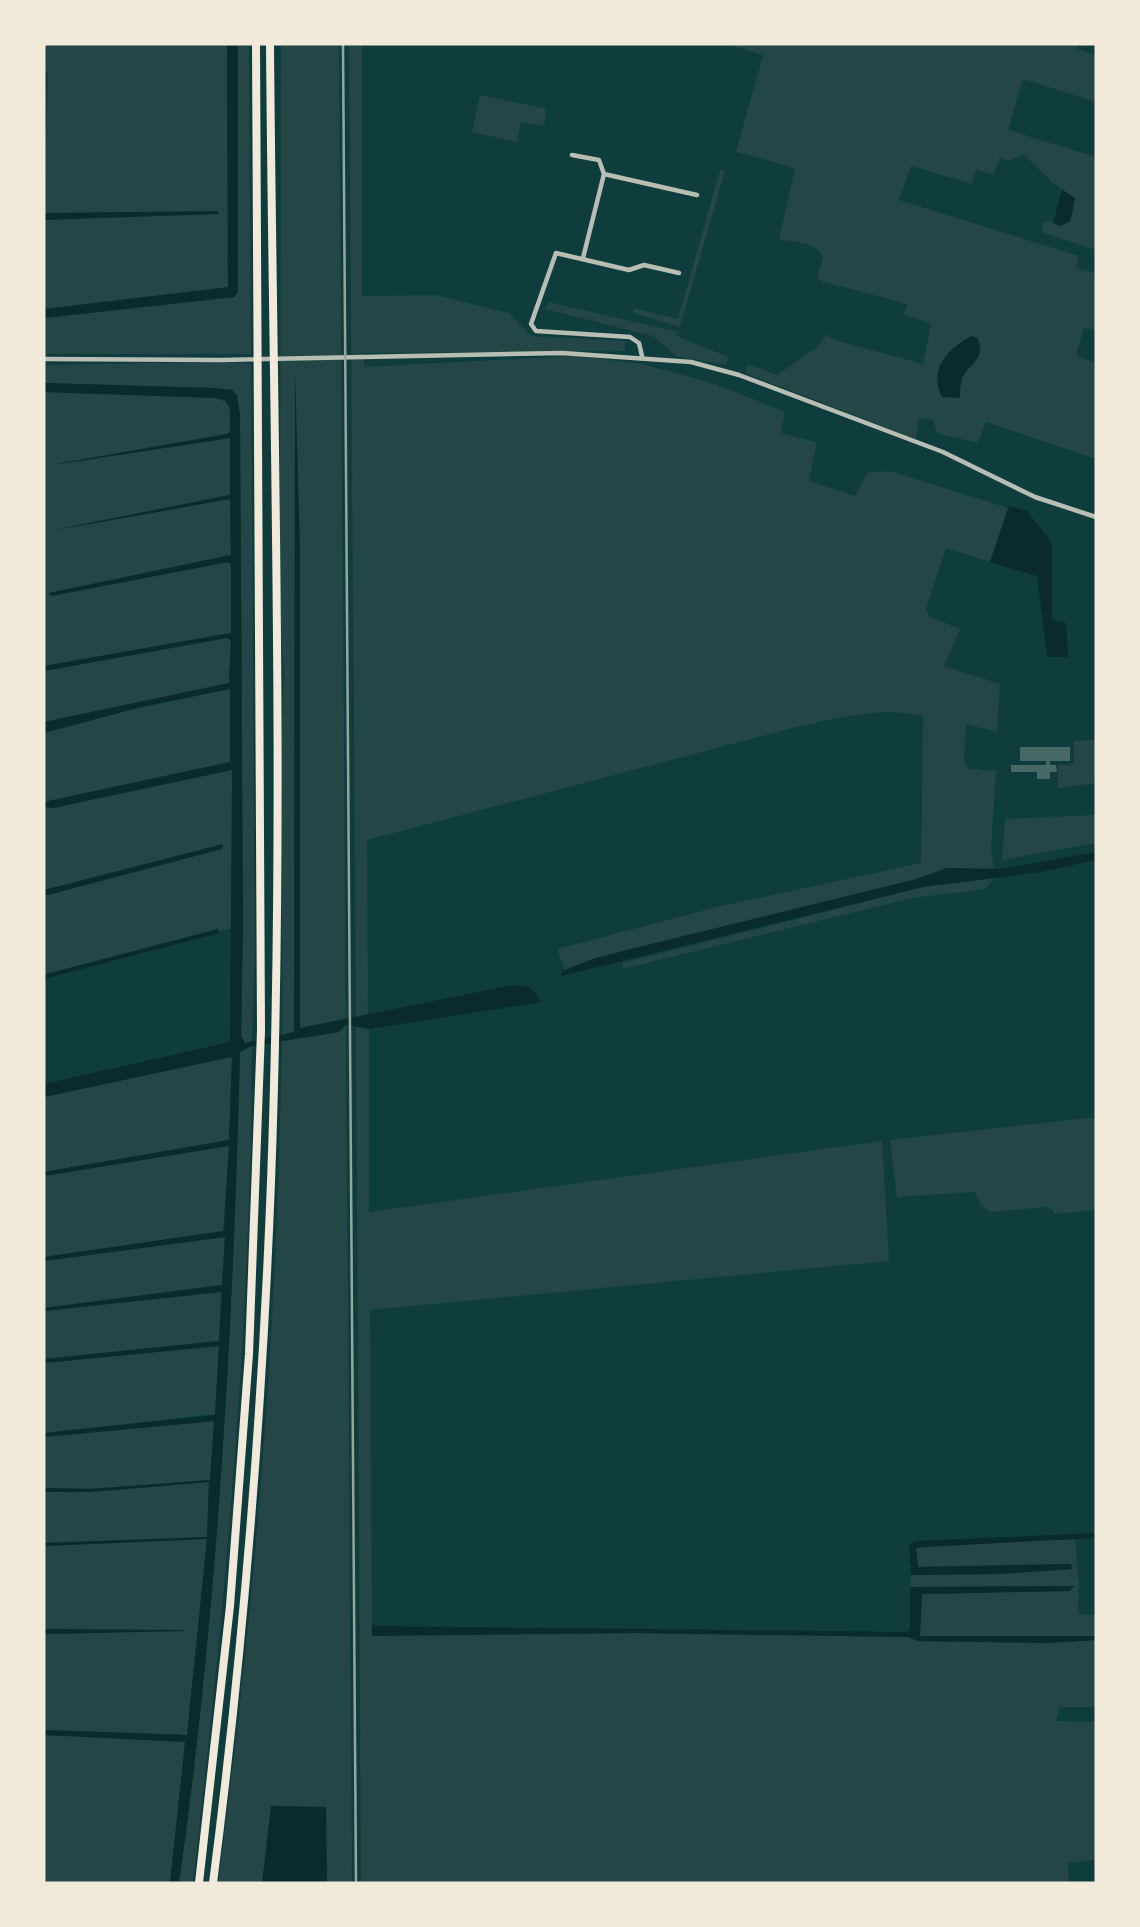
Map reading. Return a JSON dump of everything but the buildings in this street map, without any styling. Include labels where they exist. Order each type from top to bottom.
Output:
[{"type":"highway","points":[[199,1883],[230,1606],[247,1380],[261,1031],[256,44]]},
{"type":"highway","points":[[214,1883],[244,1605],[263,1342],[275,1028],[270,44]]},
{"type":"street","points":[[572,155],[599,160],[604,174],[583,258]]},
{"type":"street","points":[[604,174],[697,195]]},
{"type":"street","points":[[642,356],[639,343],[630,337],[536,331],[531,324],[556,253],[629,270],[644,265],[679,273]]},
{"type":"street","points":[[44,359],[223,360],[562,352],[642,356],[691,362],[739,375],[943,452],[1035,498],[1096,517]]},
{"type":"shaded area","points":[[44,44],[227,44],[228,287],[225,290],[44,309],[44,220],[219,212],[44,213],[48,74],[44,65]]},
{"type":"shaded area","points":[[227,44],[238,44],[238,292],[234,297],[44,318],[44,309],[228,287]]},
{"type":"shaded area","points":[[238,44],[249,44],[251,354],[44,354],[44,318],[234,297],[238,292]]},
{"type":"shaded area","points":[[281,44],[339,44],[352,1883],[218,1883],[243,1672],[263,1460],[280,1140],[281,764],[284,674],[280,619]]},
{"type":"shaded area","points":[[349,44],[362,44],[362,296],[437,295],[509,313],[531,336],[625,341],[625,351],[364,353],[364,367],[574,356],[643,364],[715,384],[785,412],[781,433],[817,442],[809,481],[855,496],[867,473],[890,471],[1008,508],[990,562],[946,548],[926,609],[930,617],[960,629],[944,666],[1000,684],[997,732],[966,724],[964,761],[968,769],[996,771],[991,849],[994,869],[947,868],[917,879],[618,952],[565,970],[557,949],[721,906],[921,863],[923,716],[874,713],[793,728],[367,840],[368,1017],[356,1018]]},
{"type":"shaded area","points":[[727,44],[1078,44],[1077,49],[1096,55],[1096,102],[1023,79],[1008,130],[1096,157],[1096,250],[1042,232],[1043,223],[1048,221],[1061,226],[1072,217],[1075,198],[1053,183],[1023,154],[1009,161],[1000,158],[993,175],[976,169],[972,184],[911,166],[899,200],[1079,256],[1076,268],[1096,273],[1096,330],[1084,327],[1076,356],[1096,363],[1096,459],[986,422],[978,443],[940,434],[936,432],[933,420],[919,418],[916,439],[745,373],[748,364],[777,375],[816,348],[826,335],[835,340],[923,364],[931,324],[904,314],[907,304],[821,281],[817,276],[823,259],[820,251],[807,244],[779,239],[795,168],[736,152],[763,55]],"holes":[[[977,338],[980,351],[963,375],[959,398],[939,390],[939,365]]]},
{"type":"shaded area","points":[[480,95],[547,109],[544,126],[521,122],[517,142],[472,132]]},
{"type":"shaded area","points":[[720,170],[725,171],[680,327],[633,313],[634,308],[678,319]]},
{"type":"shaded area","points":[[1062,190],[1075,198],[1070,221],[1061,226],[1053,223]]},
{"type":"shaded area","points":[[218,211],[218,214],[44,220],[44,213]]},
{"type":"shaded area","points":[[549,302],[678,332],[676,335],[681,338],[729,357],[726,365],[676,356],[653,336],[545,309]]},
{"type":"shaded area","points":[[972,336],[977,338],[980,350],[962,377],[960,398],[942,397],[937,378],[939,369],[948,353]]},
{"type":"shaded area","points":[[220,362],[251,364],[255,951],[252,1041],[244,1043],[241,1036],[243,926],[240,416],[237,395],[214,388],[44,383],[44,365]]},
{"type":"shaded area","points":[[295,370],[300,547],[300,1028],[513,985],[530,987],[542,1002],[369,1029],[346,1025],[339,1032],[252,1046],[240,1052],[228,1364],[214,1572],[193,1780],[179,1883],[170,1883],[185,1742],[44,1735],[44,1730],[187,1735],[207,1539],[44,1546],[44,1543],[207,1537],[209,1482],[91,1492],[44,1492],[44,1488],[90,1489],[210,1480],[214,1421],[44,1437],[44,1433],[215,1415],[219,1346],[44,1363],[44,1359],[219,1341],[222,1292],[44,1311],[44,1308],[222,1285],[225,1237],[44,1261],[44,1257],[224,1231],[229,1146],[44,1176],[44,1172],[229,1140],[232,1057],[44,1097],[44,1084],[230,1042],[232,770],[53,808],[44,807],[44,802],[230,762],[230,689],[145,706],[44,733],[44,722],[229,683],[231,640],[227,638],[44,671],[44,666],[231,633],[231,564],[228,562],[51,596],[49,593],[231,555],[230,499],[51,531],[230,495],[230,438],[47,466],[227,434],[230,431],[230,408],[225,400],[216,398],[44,392],[44,383],[214,388],[232,390],[237,395],[240,416],[243,926],[241,1036],[245,1043],[294,1032]]},
{"type":"shaded area","points":[[44,392],[216,398],[229,403],[230,432],[227,434],[48,465],[230,438],[230,495],[51,530],[230,499],[231,555],[49,593],[51,596],[227,562],[231,563],[231,633],[44,666]]},
{"type":"shaded area","points":[[1009,506],[1027,511],[1052,543],[1052,620],[1066,623],[1068,657],[1047,657],[1037,576],[990,562]]},
{"type":"shaded area","points":[[227,638],[231,640],[229,683],[44,722],[44,671]]},
{"type":"shaded area","points":[[230,689],[230,762],[44,802],[44,733],[111,714]]},
{"type":"shaded area","points":[[1096,740],[1096,783],[1058,788],[1058,765],[1074,764],[1074,741]]},
{"type":"shaded area","points":[[232,769],[232,928],[44,975],[44,896],[224,846],[44,890],[44,807],[54,808]]},
{"type":"shaded area","points":[[1096,815],[1096,843],[1002,860],[1005,819]]},
{"type":"shaded area","points":[[223,844],[222,849],[44,896],[44,890]]},
{"type":"shaded area","points":[[1096,852],[1096,860],[1041,872],[923,887],[561,976],[562,971],[595,958],[917,879],[947,868],[1001,869]]},
{"type":"shaded area","points":[[995,878],[985,889],[912,898],[623,969],[623,963],[923,887]]},
{"type":"shaded area","points":[[218,929],[219,933],[44,979],[46,974]]},
{"type":"shaded area","points":[[356,1025],[369,1029],[369,1212],[882,1141],[889,1261],[370,1310],[372,1635],[636,1633],[908,1637],[918,1641],[1048,1643],[1096,1640],[1096,1707],[1060,1707],[1056,1721],[1096,1722],[1096,1860],[1068,1863],[1069,1883],[361,1883]]},
{"type":"shaded area","points":[[252,1046],[247,1256],[241,1361],[216,1674],[193,1883],[179,1883],[204,1676],[222,1468],[240,1052]]},
{"type":"shaded area","points":[[232,1056],[229,1140],[44,1172],[44,1097]]},
{"type":"shaded area","points":[[1096,1117],[1096,1210],[1054,1214],[1053,1210],[1045,1207],[990,1212],[981,1205],[975,1192],[897,1197],[890,1140]]},
{"type":"shaded area","points":[[229,1146],[223,1231],[44,1257],[44,1176]]},
{"type":"shaded area","points":[[225,1237],[222,1285],[44,1308],[44,1261]]},
{"type":"shaded area","points":[[221,1290],[219,1341],[44,1359],[44,1311]]},
{"type":"shaded area","points":[[219,1346],[215,1414],[44,1433],[44,1363]]},
{"type":"shaded area","points":[[215,1421],[210,1480],[90,1489],[44,1488],[44,1437]]},
{"type":"shaded area","points":[[209,1482],[207,1537],[44,1543],[44,1492],[91,1492]]},
{"type":"shaded area","points":[[1096,1533],[1096,1538],[916,1548],[918,1567],[1071,1564],[1072,1569],[1002,1574],[911,1575],[909,1546],[915,1541]]},
{"type":"shaded area","points":[[207,1539],[187,1735],[44,1730],[44,1634],[185,1631],[44,1629],[44,1546]]},
{"type":"shaded area","points":[[1075,1540],[1079,1584],[1078,1614],[1096,1615],[1096,1636],[920,1636],[921,1594],[1070,1591],[910,1587],[911,1575],[1002,1574],[1072,1568],[1071,1564],[918,1567],[916,1548]]},
{"type":"shaded area","points":[[1074,1586],[1070,1591],[922,1594],[920,1636],[1096,1636],[1096,1640],[1048,1643],[918,1641],[908,1637],[636,1633],[372,1636],[372,1623],[375,1626],[906,1632],[910,1630],[910,1587]]},
{"type":"shaded area","points":[[44,1629],[184,1630],[185,1631],[44,1634]]},
{"type":"shaded area","points":[[44,1735],[186,1741],[170,1883],[44,1883]]},
{"type":"shaded area","points":[[271,1806],[326,1807],[327,1883],[262,1883]]},
{"type":"railway","points":[[343,44],[356,1883]]}]
